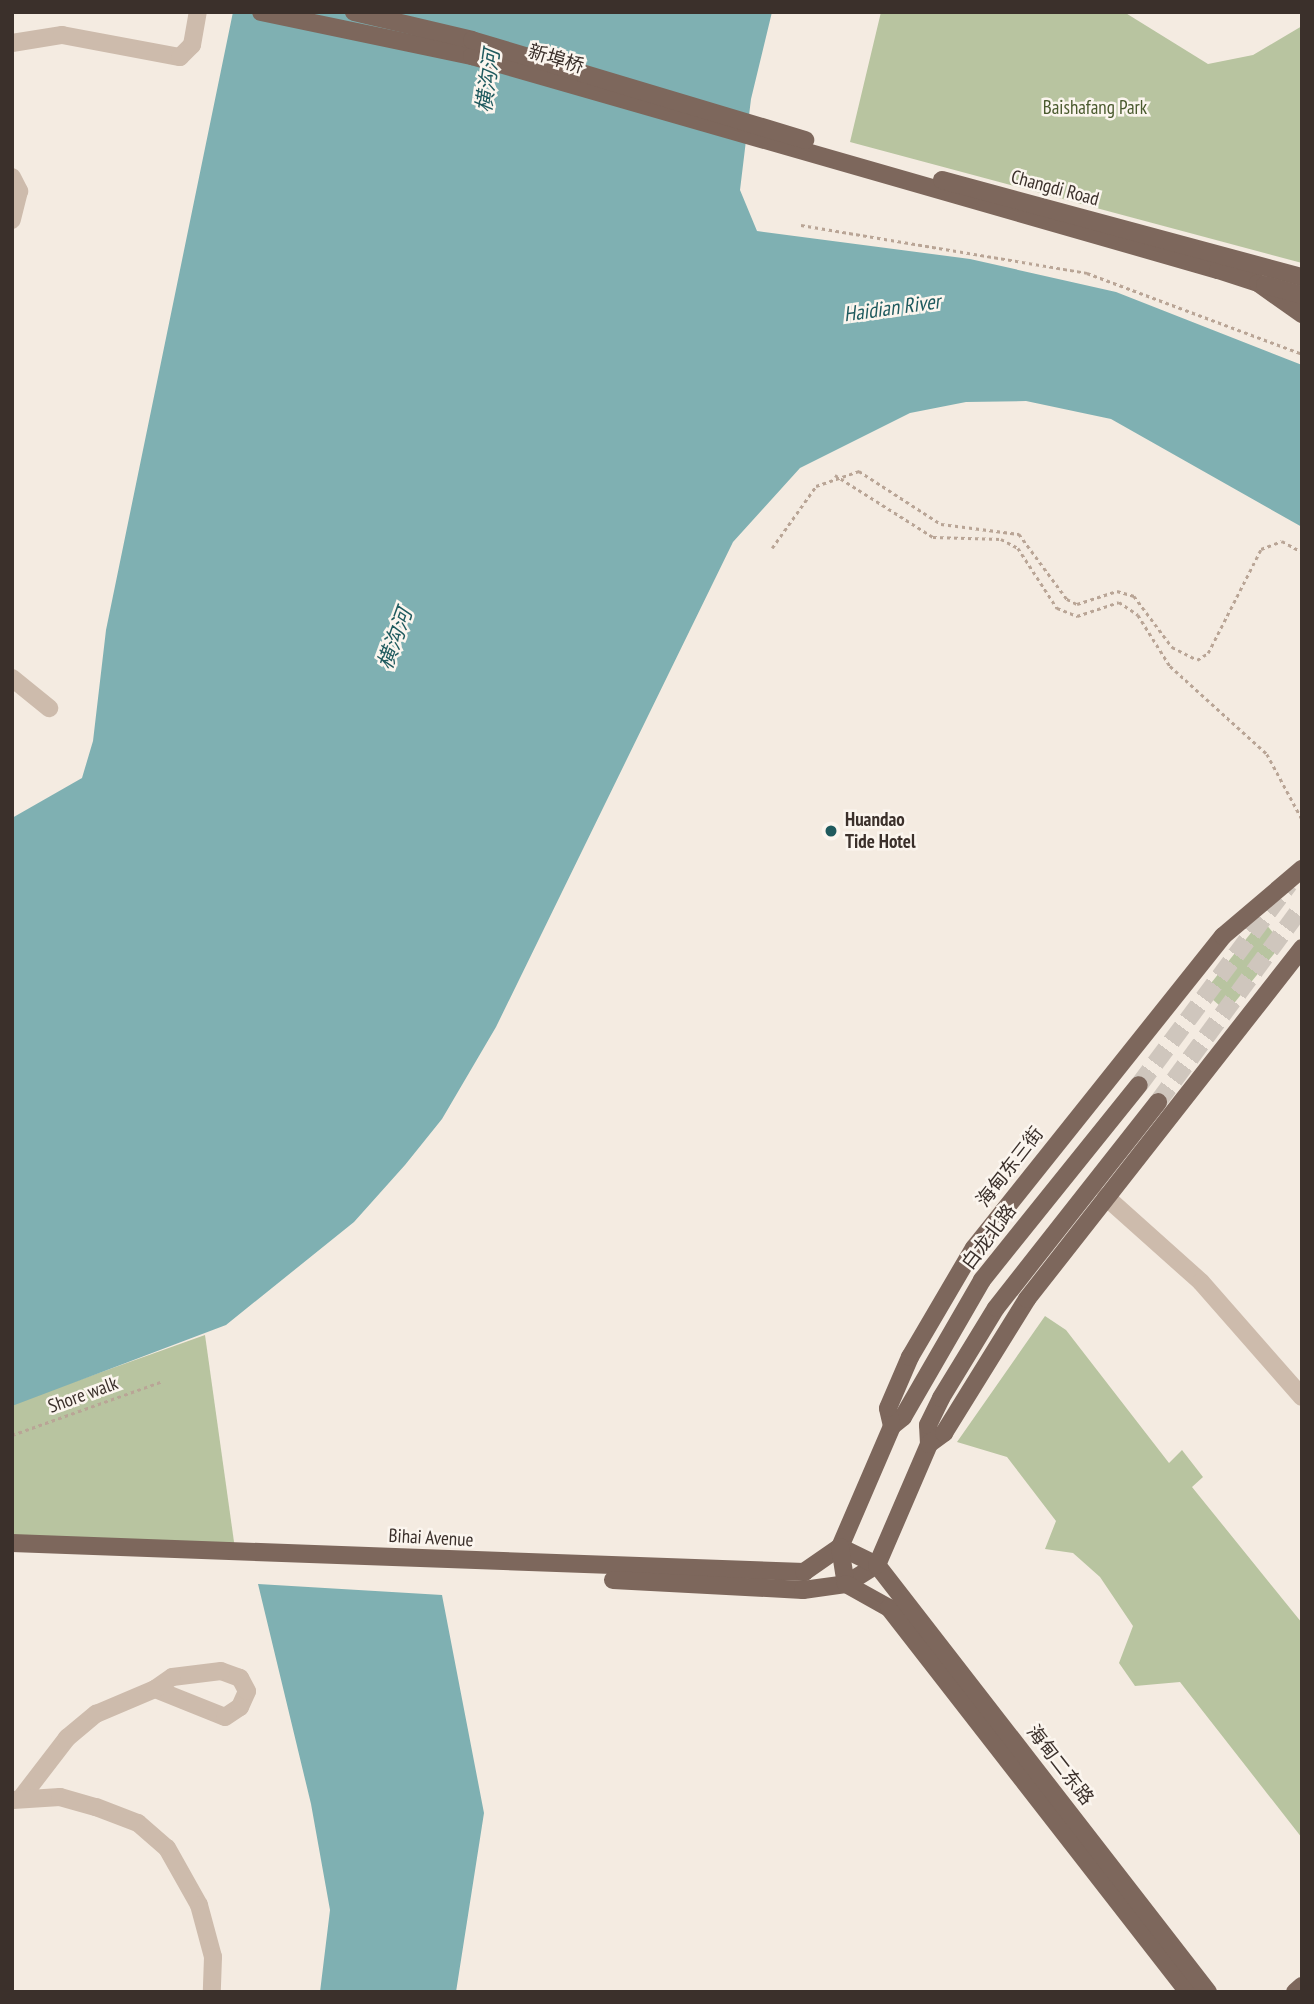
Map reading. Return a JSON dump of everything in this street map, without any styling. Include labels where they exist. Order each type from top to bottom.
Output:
[{"type":"main road","name":"新埠桥","points":[[261,12],[472,56],[796,143]]},
{"type":"main road","name":"新埠桥","points":[[354,12],[472,40],[796,143]]},
{"type":"main road","name":"Changdi Road","points":[[796,143],[1302,277]]},
{"type":"main road","points":[[796,143],[1302,295]]},
{"type":"main road","points":[[1258,283],[1302,314]]},
{"type":"main road","name":"海甸东三街","points":[[840,1547],[892,1426],[888,1408],[929,1317],[974,1248],[1223,936],[1302,869]]},
{"type":"main road","points":[[929,1444],[944,1433],[1027,1299],[1302,948]]},
{"type":"main road","name":"白龙北路","points":[[892,1426],[903,1417],[982,1280],[1139,1086]]},
{"type":"main road","points":[[840,1547],[846,1584],[877,1565],[929,1444],[928,1425],[941,1398],[996,1308],[1158,1102]]},
{"type":"main road","name":"Bihai Avenue","points":[[12,1544],[804,1572],[840,1547]]},
{"type":"main road","points":[[840,1547],[877,1565]]},
{"type":"main road","name":"Bihai Avenue","points":[[12,1552],[134,1552],[803,1590],[846,1584]]},
{"type":"main road","name":"海甸二东路","points":[[877,1565],[1208,1992]]},
{"type":"main road","name":"海甸二东路","points":[[846,1584],[889,1608],[1188,1992]]},
{"type":"main road","points":[[1295,1992],[1302,1986]]},
{"type":"street","points":[[12,43],[62,35],[180,57],[192,45],[198,12]]},
{"type":"street","points":[[12,177],[19,191],[12,219]]},
{"type":"street","points":[[12,678],[49,708]]},
{"type":"street","points":[[1106,1197],[1201,1282],[1302,1397]]},
{"type":"street","points":[[17,1799],[66,1738],[96,1714],[155,1689]]},
{"type":"street","points":[[17,1799],[60,1797],[96,1807],[138,1823],[167,1848],[199,1905],[213,1957],[212,1992]]},
{"type":"path","points":[[801,225],[1087,273],[1302,354]]},
{"type":"path","points":[[772,548],[816,486],[835,475],[859,471],[955,530],[1006,528],[1019,534],[1067,599],[1077,604],[1117,590],[1134,596],[1184,658],[1208,653],[1261,549],[1282,541],[1302,552]]},
{"type":"path","points":[[835,475],[933,537],[1001,539],[1018,548],[1057,608],[1077,616],[1119,603],[1138,615],[1170,666],[1267,754],[1302,819]]},
{"type":"path","name":"Shore walk","points":[[12,1435],[163,1381]]},
{"type":"green space","name":"Baishafang Park","points":[[881,12],[1124,12],[1208,64],[1253,55],[1302,26],[1302,263],[850,142]]},
{"type":"green space","points":[[1262,919],[1282,944],[1227,1012],[1204,992]]},
{"type":"green space","points":[[1045,1316],[1066,1330],[1169,1463],[1182,1450],[1203,1477],[1192,1487],[1302,1623],[1302,1838],[1180,1682],[1135,1686],[1119,1663],[1133,1626],[1100,1577],[1073,1553],[1045,1549],[1056,1521],[1007,1457],[957,1442]]},
{"type":"green space","points":[[205,1335],[235,1549],[12,1540],[12,1404]]},
{"type":"water","points":[[233,12],[772,12],[751,99],[740,190],[757,231],[970,259],[1116,292],[1302,365],[1302,527],[1111,419],[1026,401],[966,402],[910,413],[800,468],[733,542],[496,1027],[442,1119],[405,1165],[354,1222],[226,1325],[12,1406],[12,818],[82,778],[93,741],[106,630]]},
{"type":"water","points":[[258,1584],[442,1595],[484,1813],[456,1992],[320,1992],[330,1910],[311,1804]]},
{"type":"tunnel","points":[[1139,1085],[1289,884]]},
{"type":"tunnel","points":[[1158,1102],[1302,907]]},
{"type":"place","name":"Huandao Tide Hotel","points":[[831,831]]},
{"type":"water label","name":"横沟河","points":[[488,81]]},
{"type":"water label","name":"Haidian River","points":[[892,308]]},
{"type":"water label","name":"横沟河","points":[[395,639]]}]
